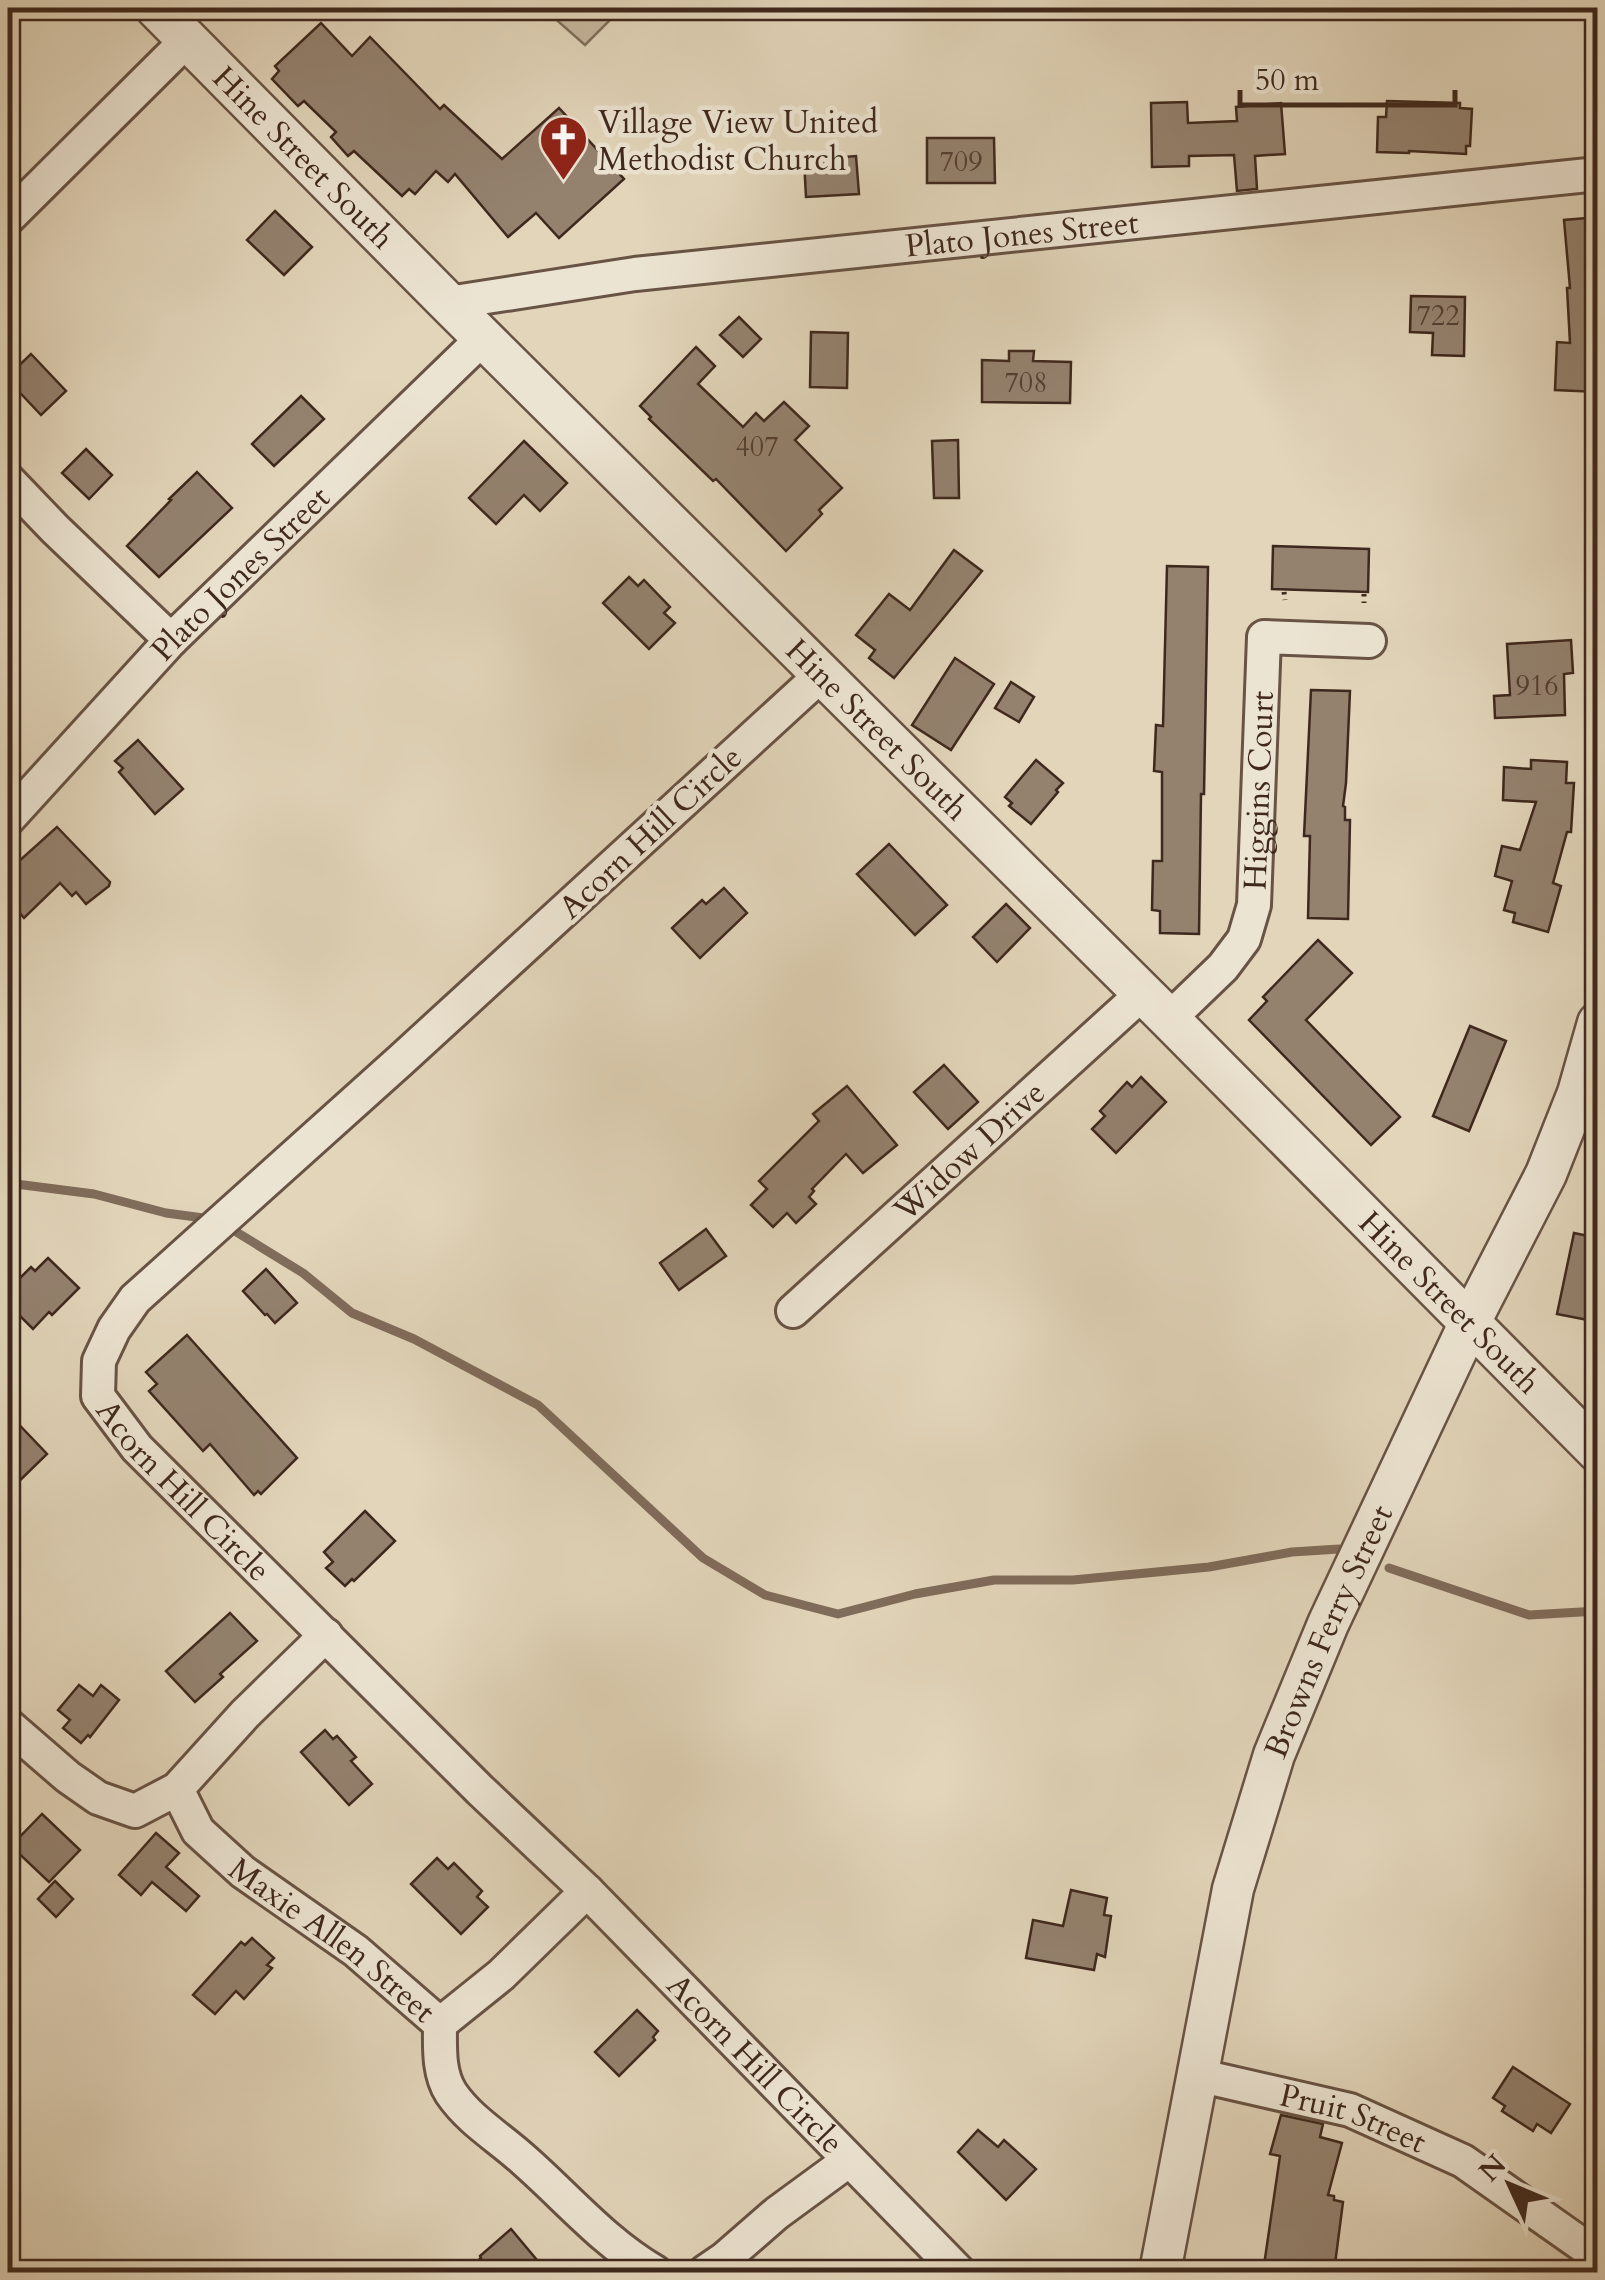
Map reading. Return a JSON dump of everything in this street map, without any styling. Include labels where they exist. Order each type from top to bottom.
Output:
[{"type":"street","name":"Hine Street South","points":[[156,8],[1598,1452]]},
{"type":"street","points":[[8,218],[188,39]]},
{"type":"street","name":"Plato Jones Street","points":[[448,303],[635,274],[1598,174]]},
{"type":"street","name":"Plato Jones Street","points":[[8,819],[171,640],[483,338]]},
{"type":"street","points":[[8,480],[171,640]]},
{"type":"street","name":"Higgins Court","points":[[1156,1006],[1223,967],[1244,939],[1254,904],[1264,637],[1369,641]]},
{"type":"street","name":"Acorn Hill Circle","points":[[821,675],[135,1299],[98,1362],[98,1396],[137,1448],[480,1790],[587,1891],[959,2272]]},
{"type":"street","name":"Widow Drive","points":[[794,1311],[1156,1006]]},
{"type":"street","name":"Browns Ferry Street","points":[[1160,2272],[1233,1888],[1274,1754],[1328,1624],[1470,1322],[1588,1096],[1598,1023]]},
{"type":"street","points":[[8,1726],[98,1798],[135,1811],[177,1790],[245,1714],[326,1635]]},
{"type":"street","name":"Maxie Allen Street","points":[[177,1790],[198,1830],[232,1861],[356,1951],[440,2024],[441,2066],[448,2090],[470,2116],[524,2159],[631,2258],[655,2272]]},
{"type":"street","points":[[440,2024],[501,1975],[587,1891]]},
{"type":"street","name":"Pruit Street","points":[[1197,2075],[1350,2110],[1463,2161],[1598,2256]]},
{"type":"street","points":[[705,2272],[848,2161]]},
{"type":"path","points":[[1364,594],[1364,603]]},
{"type":"shaded area","points":[[543,8],[622,8],[585,45]]},
{"type":"building","points":[[321,23],[352,56],[370,37],[440,109],[444,105],[502,159],[559,108],[624,179],[559,238],[536,213],[508,237],[455,174],[448,182],[436,171],[415,194],[409,189],[402,196],[354,151],[348,156],[331,137],[336,132],[304,101],[298,106],[272,79],[279,71],[275,66]]},
{"type":"building","points":[[1387,101],[1460,103],[1460,108],[1472,109],[1466,154],[1377,152],[1378,117],[1386,117]]},
{"type":"building","points":[[1187,102],[1188,123],[1237,121],[1236,107],[1281,103],[1285,154],[1255,156],[1257,189],[1237,191],[1234,155],[1189,156],[1189,166],[1152,167],[1151,103]]},
{"type":"building","points":[[927,138],[994,138],[995,183],[927,183]]},
{"type":"building","points":[[856,156],[859,194],[806,197],[804,160]]},
{"type":"building","points":[[275,211],[312,247],[284,275],[247,240]]},
{"type":"building","points":[[1598,217],[1598,392],[1555,390],[1557,342],[1570,343],[1564,220]]},
{"type":"building","points":[[1411,296],[1465,297],[1464,356],[1432,355],[1433,333],[1410,332]]},
{"type":"building","points":[[739,317],[761,339],[743,357],[720,335]]},
{"type":"building","points":[[811,332],[848,333],[847,388],[810,387]]},
{"type":"building","points":[[696,347],[715,366],[698,384],[743,427],[756,413],[764,421],[784,402],[809,426],[795,440],[842,488],[786,551],[640,406]]},
{"type":"building","points":[[1009,351],[1034,351],[1033,361],[1071,362],[1070,403],[982,402],[982,360],[1009,361]]},
{"type":"building","points":[[31,354],[66,391],[41,415],[8,380]]},
{"type":"building","points":[[301,396],[324,419],[274,466],[252,444]]},
{"type":"building","points":[[958,440],[959,498],[934,498],[932,441]]},
{"type":"building","points":[[524,441],[567,483],[540,511],[524,495],[496,524],[469,498]]},
{"type":"building","points":[[86,449],[112,475],[89,499],[62,473]]},
{"type":"building","points":[[197,472],[232,508],[159,577],[127,546]]},
{"type":"building","points":[[1273,546],[1369,549],[1368,592],[1272,589]]},
{"type":"building","points":[[954,550],[982,571],[894,678],[869,658],[875,650],[856,635],[889,594],[910,610]]},
{"type":"building","points":[[1167,566],[1208,567],[1199,934],[1160,933],[1160,911],[1152,910],[1153,861],[1162,861],[1162,772],[1154,771],[1156,725],[1163,726]]},
{"type":"building","points":[[629,577],[638,586],[644,580],[670,607],[664,613],[675,623],[649,649],[603,603]]},
{"type":"building","points":[[1571,640],[1573,673],[1564,674],[1565,715],[1495,718],[1494,696],[1510,695],[1507,644]]},
{"type":"building","points":[[955,658],[994,684],[951,750],[912,725]]},
{"type":"building","points":[[1011,682],[1034,697],[1019,722],[995,708]]},
{"type":"building","points":[[1311,690],[1350,691],[1343,806],[1345,820],[1350,820],[1348,919],[1308,918],[1310,836],[1304,836]]},
{"type":"building","points":[[138,740],[183,789],[155,814],[119,772],[123,768],[115,761]]},
{"type":"building","points":[[1036,760],[1063,783],[1031,824],[1009,806],[1012,803],[1005,797]]},
{"type":"building","points":[[1531,760],[1567,762],[1566,783],[1574,783],[1571,832],[1567,832],[1553,883],[1561,886],[1548,932],[1513,922],[1515,913],[1504,910],[1512,881],[1495,876],[1502,846],[1520,850],[1536,802],[1503,800],[1504,767],[1531,769]]},
{"type":"building","points":[[57,827],[110,882],[109,886],[86,904],[76,892],[72,896],[60,883],[24,918],[18,911],[8,920],[8,871]]},
{"type":"building","points":[[889,844],[947,905],[915,935],[857,874]]},
{"type":"building","points":[[724,888],[747,913],[700,958],[672,928],[702,900],[706,904]]},
{"type":"building","points":[[1006,904],[1030,928],[997,962],[973,937]]},
{"type":"building","points":[[1318,940],[1352,973],[1306,1020],[1400,1117],[1371,1145],[1249,1020],[1267,1001],[1263,997]]},
{"type":"building","points":[[1470,1026],[1506,1041],[1469,1131],[1433,1116]]},
{"type":"building","points":[[944,1065],[978,1102],[948,1129],[914,1092]]},
{"type":"building","points":[[1141,1077],[1166,1102],[1116,1153],[1092,1129],[1105,1116],[1100,1111],[1127,1082],[1132,1087]]},
{"type":"building","points":[[847,1086],[897,1145],[863,1173],[846,1154],[812,1189],[809,1197],[816,1204],[796,1223],[787,1213],[773,1227],[751,1205],[767,1189],[759,1181],[819,1121],[813,1114]]},
{"type":"building","points":[[706,1229],[726,1256],[679,1290],[660,1263]]},
{"type":"building","points":[[1574,1233],[1598,1238],[1598,1322],[1557,1314]]},
{"type":"building","points":[[48,1258],[79,1288],[33,1329],[8,1304],[8,1290],[31,1267],[35,1271]]},
{"type":"building","points":[[266,1269],[297,1303],[275,1323],[243,1291]]},
{"type":"building","points":[[187,1335],[297,1458],[261,1494],[258,1491],[254,1495],[210,1444],[203,1451],[149,1391],[157,1384],[146,1372]]},
{"type":"building","points":[[8,1413],[47,1454],[8,1492]]},
{"type":"building","points":[[365,1511],[395,1541],[345,1586],[326,1568],[333,1562],[324,1552]]},
{"type":"building","points":[[230,1613],[257,1641],[195,1702],[166,1671]]},
{"type":"building","points":[[79,1685],[93,1696],[101,1685],[119,1700],[81,1743],[63,1728],[70,1720],[58,1710]]},
{"type":"building","points":[[325,1730],[333,1739],[337,1736],[356,1757],[351,1761],[372,1784],[349,1805],[301,1752]]},
{"type":"building","points":[[42,1814],[80,1850],[49,1882],[11,1846]]},
{"type":"building","points":[[156,1833],[179,1853],[166,1867],[199,1896],[186,1911],[152,1882],[141,1895],[119,1875]]},
{"type":"building","points":[[437,1858],[448,1869],[454,1863],[482,1891],[477,1897],[488,1907],[461,1934],[411,1884]]},
{"type":"building","points":[[55,1881],[73,1899],[56,1917],[38,1899]]},
{"type":"building","points":[[1071,1890],[1107,1898],[1104,1915],[1111,1916],[1105,1957],[1097,1954],[1094,1970],[1026,1958],[1033,1920],[1063,1926]]},
{"type":"building","points":[[252,1938],[274,1958],[267,1965],[272,1968],[244,1999],[236,1991],[215,2014],[193,1995],[241,1942],[245,1945]]},
{"type":"building","points":[[637,2010],[658,2031],[655,2040],[619,2076],[595,2052]]},
{"type":"building","points":[[1513,2067],[1570,2104],[1551,2133],[1537,2124],[1533,2131],[1502,2111],[1505,2106],[1493,2098]]},
{"type":"building","points":[[1281,2115],[1323,2124],[1320,2137],[1342,2143],[1328,2195],[1343,2202],[1334,2272],[1263,2272],[1280,2156],[1270,2154]]},
{"type":"building","points":[[978,2130],[998,2147],[1004,2140],[1036,2169],[1006,2200],[958,2152]]},
{"type":"building","points":[[511,2229],[537,2260],[522,2272],[465,2272],[480,2256]]},
{"type":"waterway","points":[[8,1183],[94,1194],[166,1213],[211,1219]]},
{"type":"waterway","points":[[225,1225],[303,1273],[352,1313],[414,1339],[538,1405],[703,1558],[765,1595],[838,1614],[915,1594],[994,1580],[1073,1580],[1339,1549]]},
{"type":"waterway","points":[[1389,1568],[1529,1615],[1598,1611]]},
{"type":"place","name":"Village View United Methodist Church","points":[[563,182]]}]
